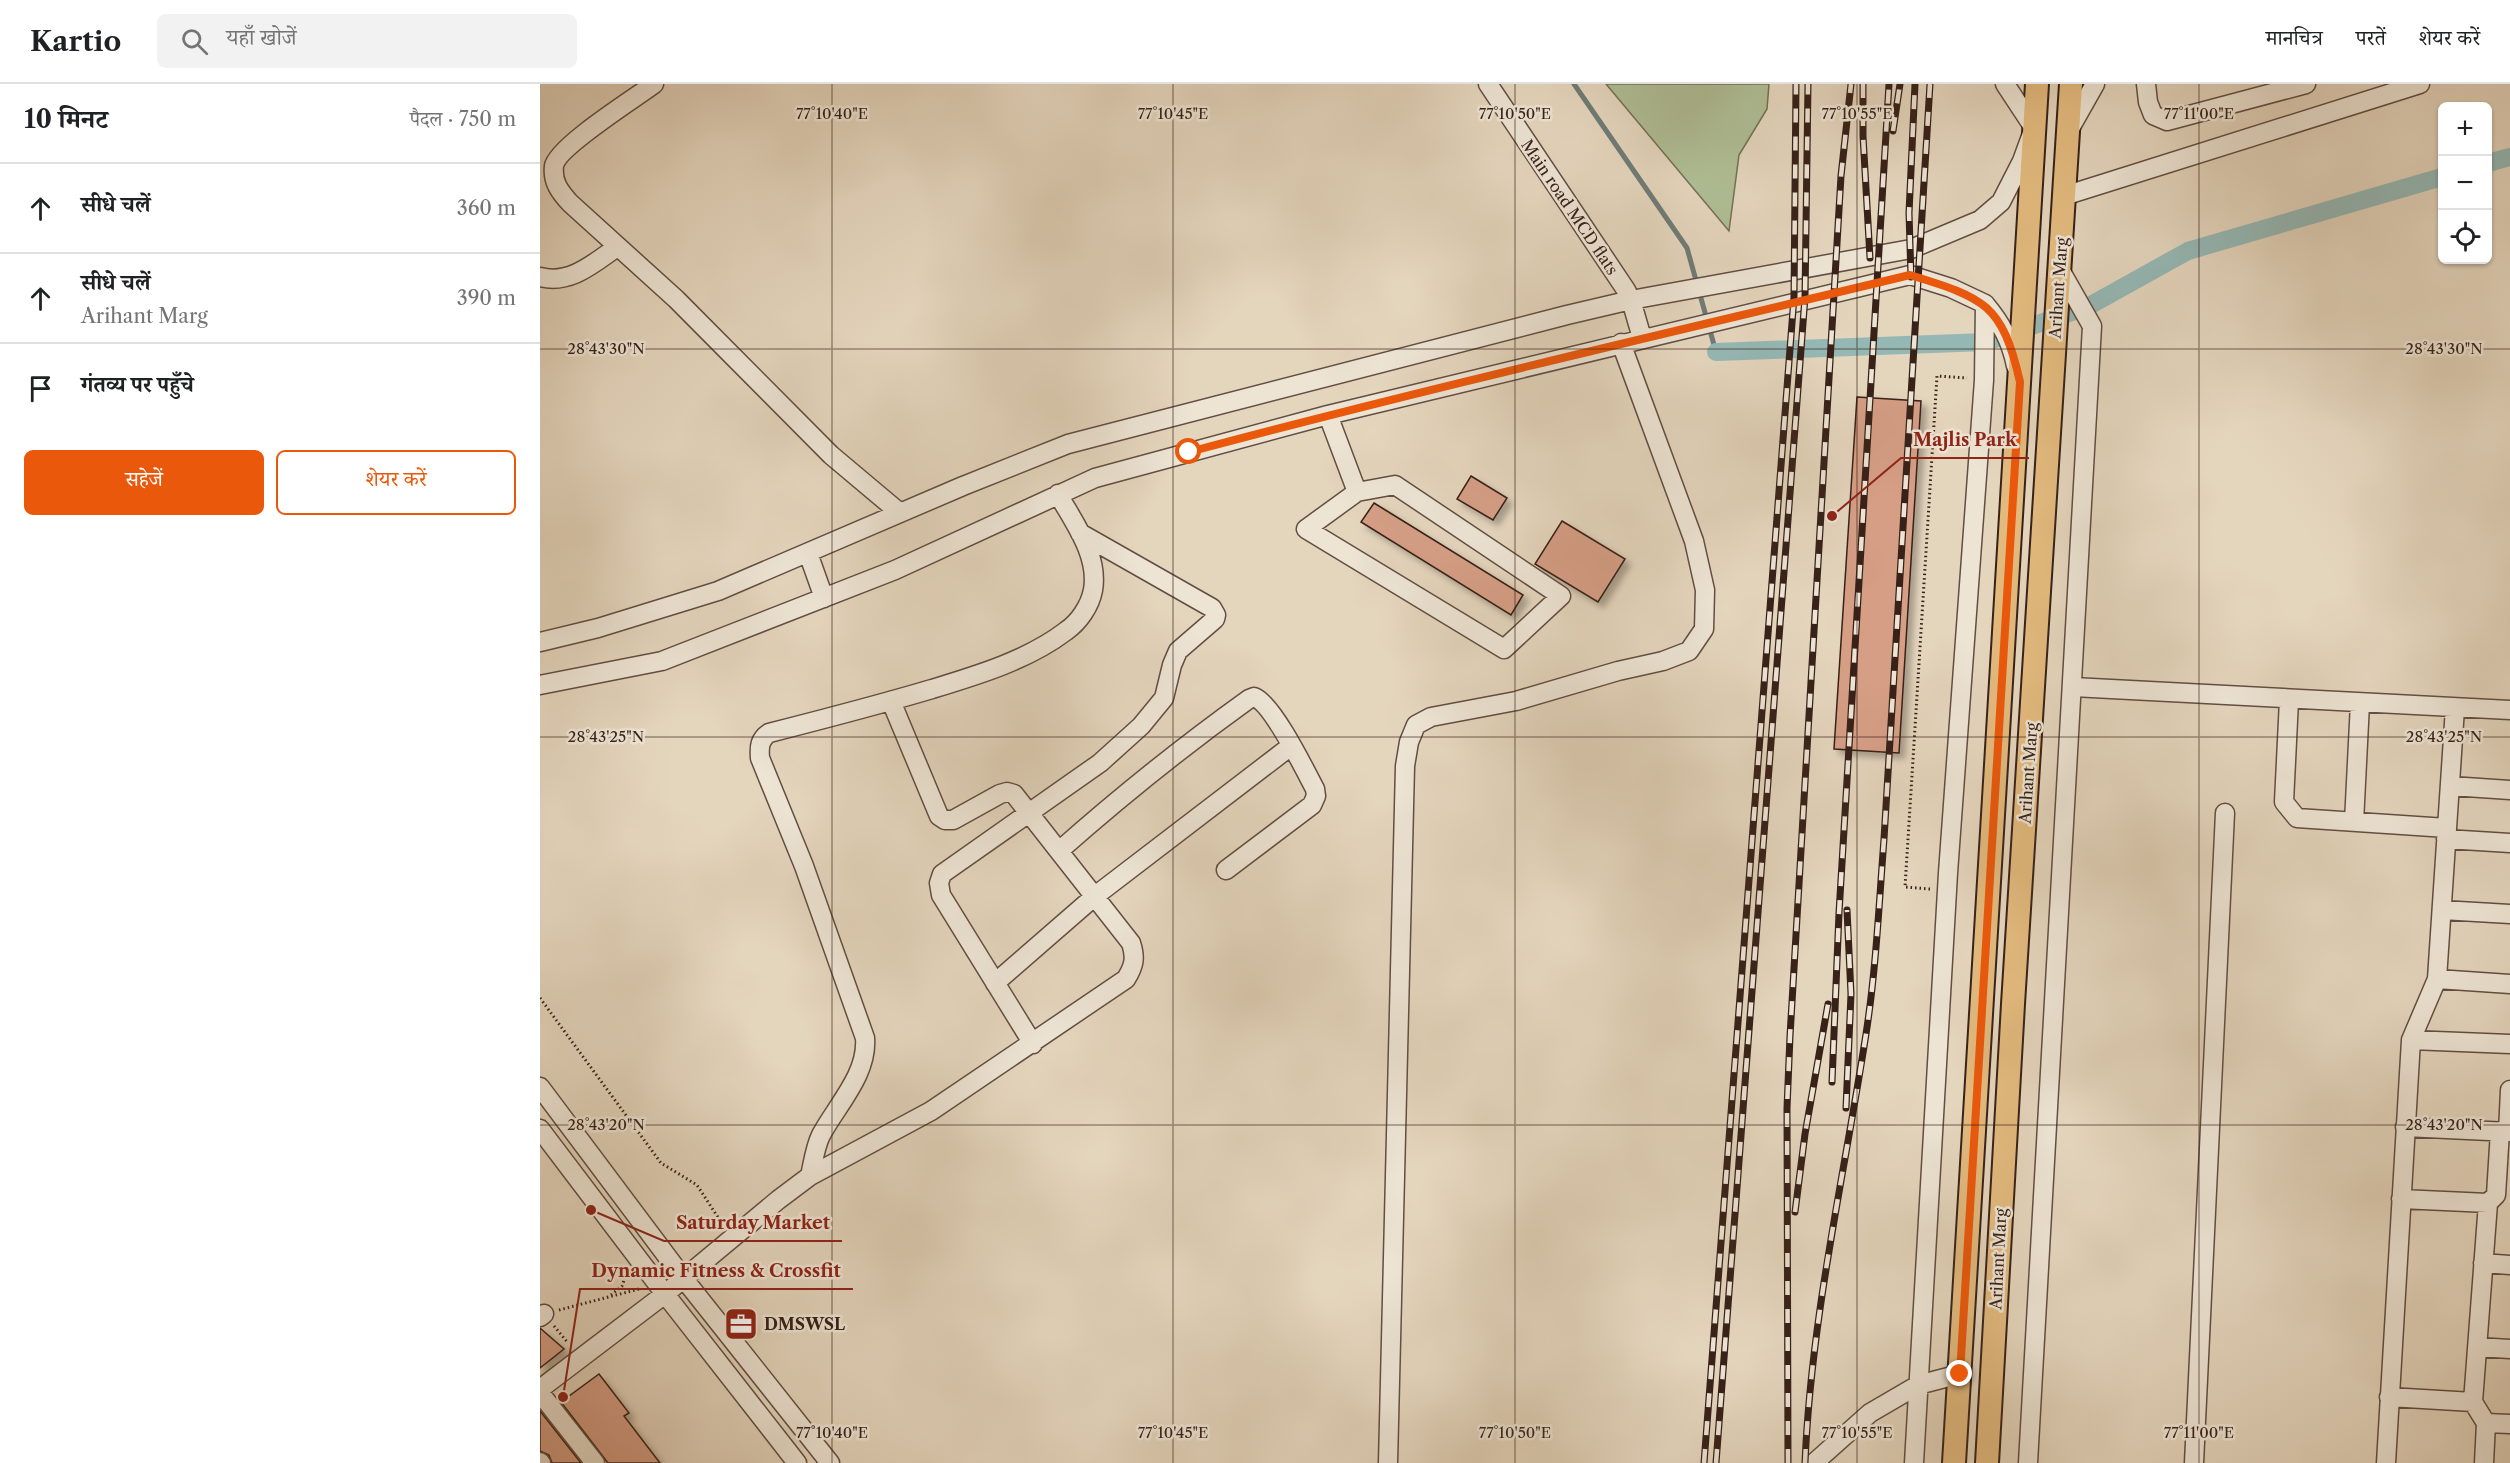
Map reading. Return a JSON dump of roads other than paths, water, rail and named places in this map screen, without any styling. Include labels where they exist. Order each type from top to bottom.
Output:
[{"type":"main road","name":"Arihant Marg","points":[[1954,1463],[2037,84]]},
{"type":"main road","name":"Arihant Marg","points":[[1987,1463],[2016,957],[2061,274],[2071,84]]},
{"type":"main road","points":[[1985,956],[2016,957]]},
{"type":"street","points":[[654,84],[566,147],[554,165],[555,187],[617,247],[676,298],[831,455],[900,513]]},
{"type":"street","name":"Main road MCD flats","points":[[1488,84],[1631,300],[1642,338]]},
{"type":"street","points":[[540,642],[598,628],[718,591],[1068,444],[1631,300],[1911,249],[1980,220],[2001,202],[2022,161],[2034,128],[2005,84]]},
{"type":"street","points":[[2068,131],[2095,84]]},
{"type":"street","points":[[2146,84],[2148,102],[2153,115],[2167,121],[2306,84]]},
{"type":"street","points":[[2064,196],[2420,84]]},
{"type":"street","points":[[540,277],[550,280],[570,277],[591,266],[617,247]]},
{"type":"street","points":[[2028,1463],[2092,326],[2061,274]]},
{"type":"street","points":[[540,685],[662,661],[895,570],[1095,478],[1328,415],[1910,275],[1951,288],[2002,324],[2021,371]]},
{"type":"street","points":[[1914,1463],[1947,890],[1984,380],[1985,313]]},
{"type":"street","points":[[1388,1463],[1405,766],[1409,742],[1416,725],[1431,717],[1516,701],[1618,671],[1663,661],[1689,651],[1704,629],[1705,590],[1694,541],[1621,343]]},
{"type":"street","points":[[1328,415],[1357,492]]},
{"type":"street","points":[[1395,485],[1561,596],[1504,649],[1306,529],[1357,492],[1395,485]]},
{"type":"street","points":[[810,1176],[820,1138],[860,1070],[866,1054],[865,1038],[800,856],[760,758],[759,746],[763,737],[769,733],[891,701],[974,676],[1022,657],[1067,631],[1086,610],[1093,592],[1095,574],[1093,560],[1058,494]]},
{"type":"street","points":[[1033,1044],[941,896],[939,884],[942,874],[947,868],[1100,763],[1141,726],[1164,698],[1178,651],[1215,619],[1216,615],[1212,608],[1080,533]]},
{"type":"street","points":[[808,553],[824,598]]},
{"type":"street","points":[[2073,687],[2510,711]]},
{"type":"street","points":[[1059,850],[1143,778],[1248,699],[1254,697],[1264,702],[1316,789],[1316,796],[1312,805],[1226,870]]},
{"type":"street","points":[[2289,700],[2284,802],[2297,818],[2354,822],[2510,843]]},
{"type":"street","points":[[595,1463],[540,1391],[684,1279],[810,1176],[931,1111],[1126,979],[1134,967],[1135,955],[1131,944],[1014,794],[1007,792],[1000,794],[953,820],[945,820],[939,816],[891,701]]},
{"type":"street","points":[[2354,822],[2360,703]]},
{"type":"street","points":[[2386,1463],[2404,1127],[2411,1040],[2437,979],[2455,708]]},
{"type":"street","points":[[995,983],[1095,896],[1291,746]]},
{"type":"street","points":[[2451,786],[2510,790]]},
{"type":"street","points":[[2194,1463],[2225,813]]},
{"type":"street","points":[[2442,910],[2510,914]]},
{"type":"street","points":[[2437,979],[2510,984]]},
{"type":"street","points":[[2411,1040],[2510,1044]]},
{"type":"street","points":[[540,1087],[684,1279],[830,1463]]},
{"type":"street","points":[[2484,1463],[2486,1423],[2473,1402],[2488,1203],[2496,1195],[2510,1090]]},
{"type":"street","points":[[2404,1127],[2506,1132]]},
{"type":"street","points":[[540,1129],[797,1463]]},
{"type":"street","points":[[2401,1199],[2488,1203]]},
{"type":"street","points":[[2483,1263],[2510,1265]]},
{"type":"street","points":[[2478,1347],[2510,1349]]},
{"type":"street","points":[[1814,1463],[1870,1413],[1918,1385],[1960,1374]]},
{"type":"street","points":[[2389,1397],[2473,1402]]},
{"type":"street","points":[[2486,1423],[2510,1424]]},
{"type":"waterway","points":[[1574,84],[1687,248],[1716,352]]},
{"type":"waterway","points":[[2492,162],[2510,157]]},
{"type":"waterway","points":[[1716,352],[1986,342],[2089,306],[2188,251],[2438,178]]},
{"type":"railway","points":[[1704,1463],[1794,297],[1796,84]]},
{"type":"railway","points":[[1716,1463],[1805,297],[1808,84]]},
{"type":"railway","points":[[1788,1463],[1787,1108],[1790,1036],[1841,176],[1851,84]]},
{"type":"railway","points":[[1863,84],[1863,136],[1870,258]]},
{"type":"railway","points":[[1832,1082],[1839,913],[1889,84]]},
{"type":"railway","points":[[1893,131],[1900,84]]},
{"type":"railway","points":[[1911,277],[1909,213],[1915,84]]},
{"type":"railway","points":[[1805,1463],[1808,1409],[1821,1301],[1866,1034],[1875,961],[1930,84]]},
{"type":"railway","points":[[1846,1108],[1851,994],[1847,910]]},
{"type":"railway","points":[[1795,1212],[1805,1134],[1828,1004]]},
{"type":"place","name":"Majlis Park","points":[[1832,516]]},
{"type":"place","name":"Saturday Market","points":[[591,1210]]},
{"type":"place","name":"DMSWSL","points":[[741,1324]]},
{"type":"place","name":"Dynamic Fitness & Crossfit","points":[[563,1397]]}]
